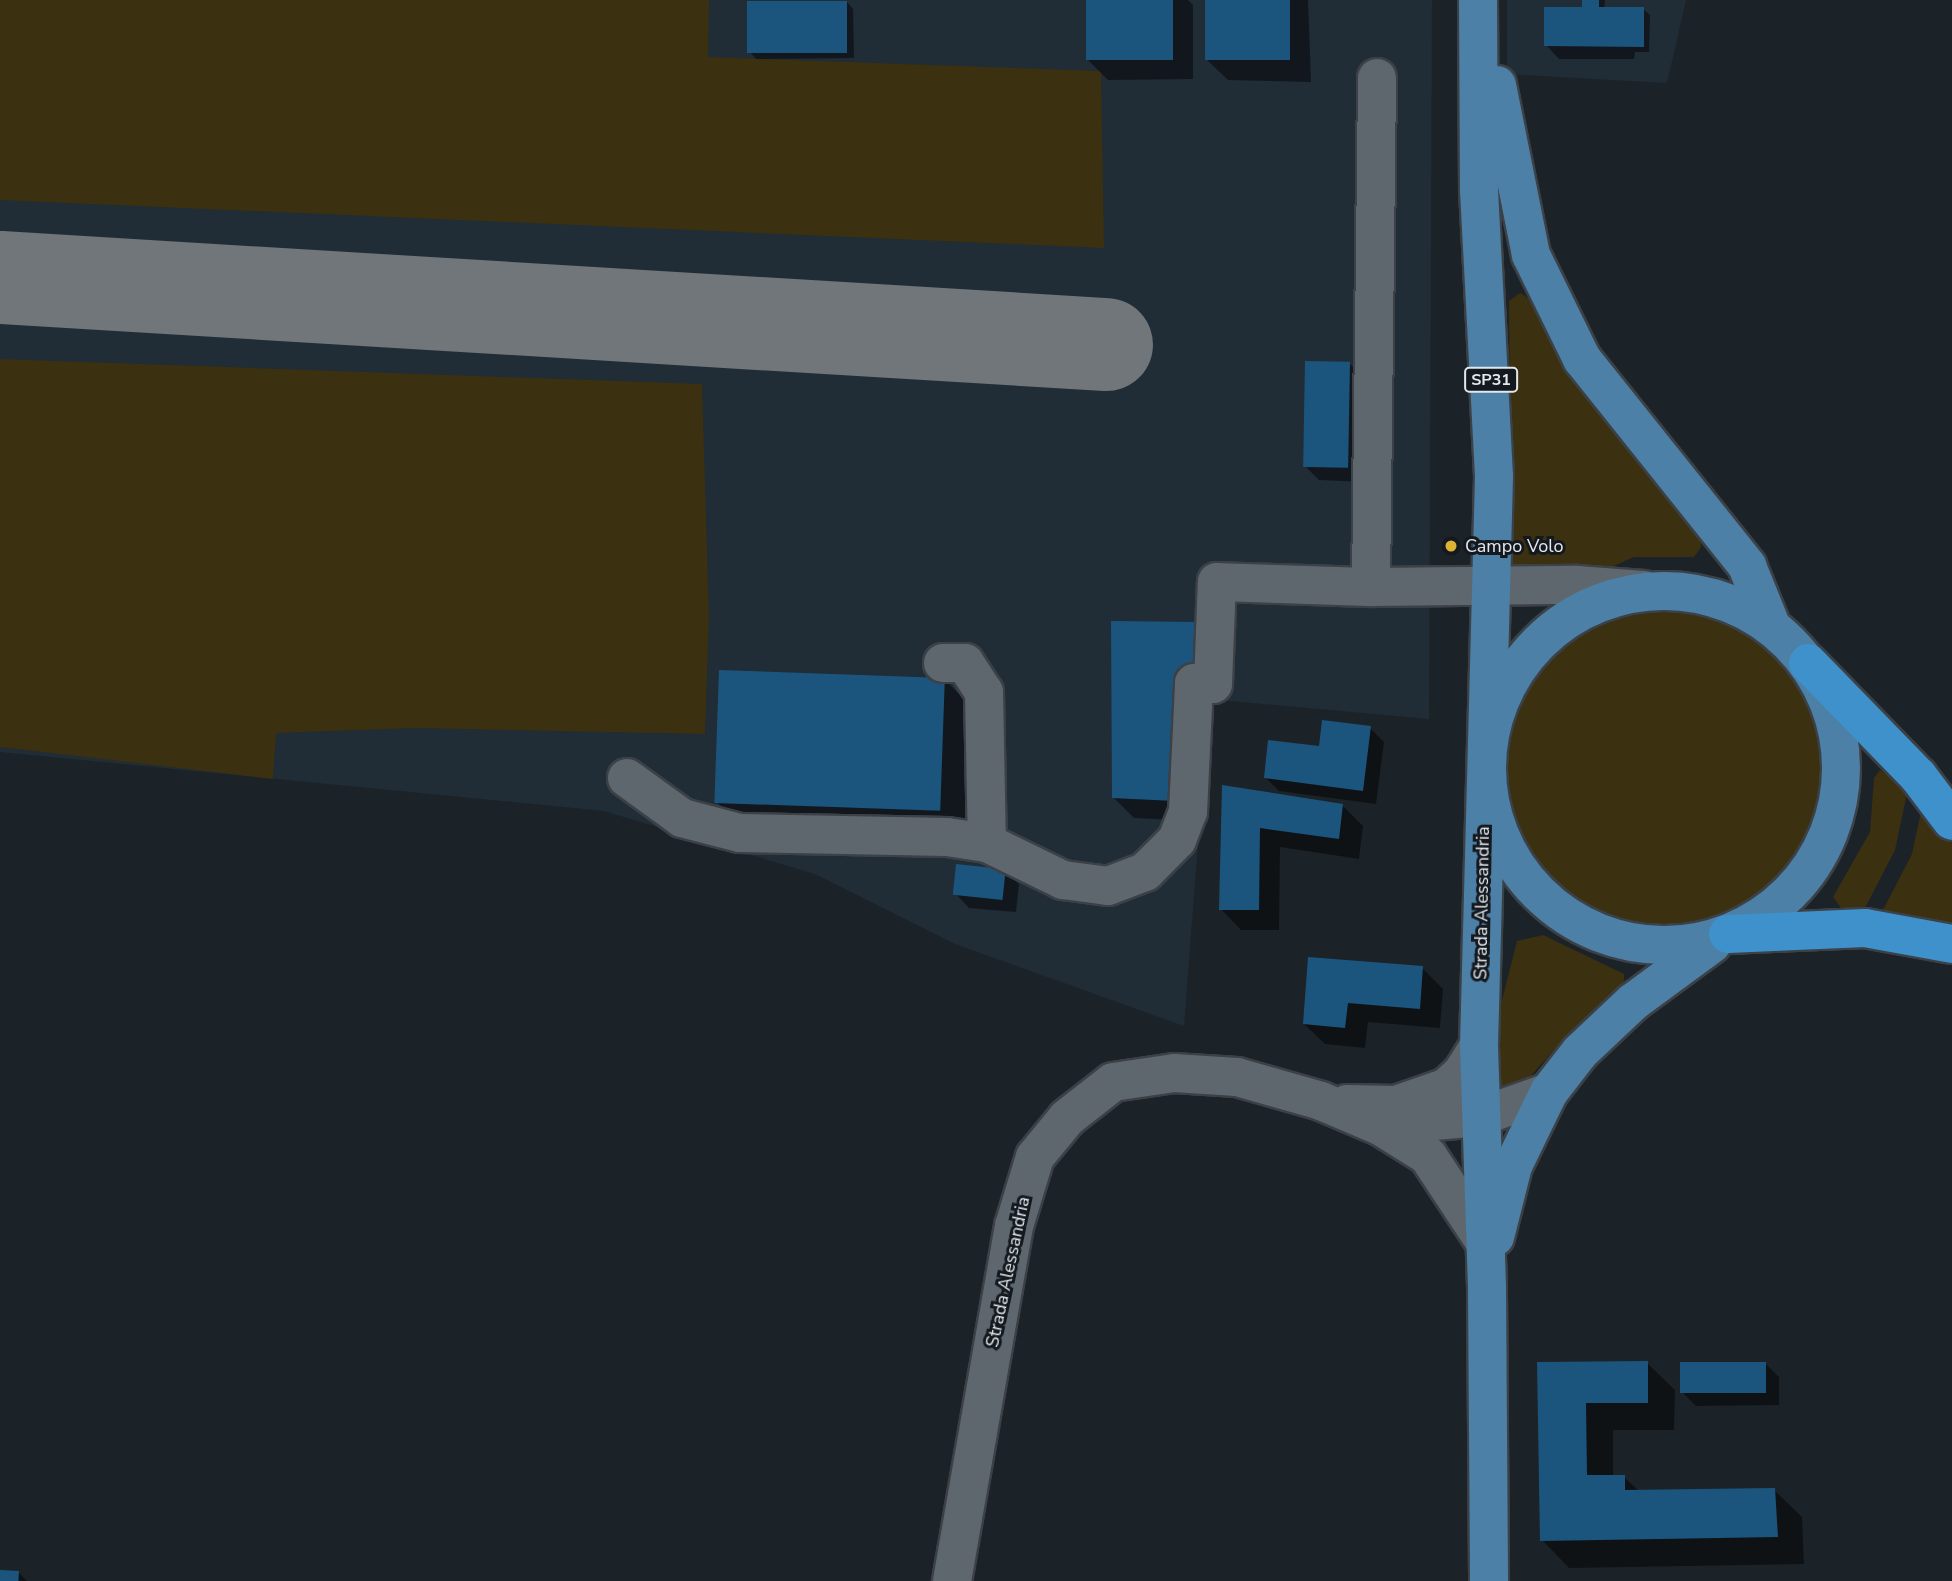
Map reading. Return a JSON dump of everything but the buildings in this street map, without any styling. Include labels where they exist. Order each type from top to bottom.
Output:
[{"type":"highway","points":[[1808,663],[1918,776],[1952,821]]},
{"type":"highway","points":[[1728,934],[1865,928],[1952,944]]},
{"type":"main road","name":"SP31","points":[[1480,0],[1479,190],[1493,463],[1492,588],[1485,760]]},
{"type":"main road","name":"SP31","points":[[1480,0],[1531,255],[1582,359],[1747,566],[1771,625]]},
{"type":"main road","points":[[1489,1581],[1487,1310],[1484,1254],[1513,1166],[1549,1092],[1580,1052],[1633,1002],[1690,957],[1776,907],[1812,867],[1835,818],[1842,765],[1833,711],[1808,663],[1771,625],[1721,600],[1688,591],[1644,590],[1595,603],[1551,629],[1517,666],[1494,711],[1485,760],[1492,819],[1512,861],[1559,913],[1624,940],[1671,946],[1728,934]]},
{"type":"main road","name":"Strada Alessandria","points":[[1484,1254],[1479,1046],[1485,760]]},
{"type":"street","points":[[1371,587],[1377,78]]},
{"type":"street","points":[[627,778],[682,818],[740,833],[947,837],[987,843],[1063,880],[1108,886],[1145,872],[1177,840],[1188,812],[1194,683],[1213,684],[1217,582],[1492,588],[1577,584],[1644,590]]},
{"type":"street","points":[[943,663],[965,663],[984,692],[987,843]]},
{"type":"street","name":"Strada Alessandria","points":[[1321,1101],[1362,1105],[1418,1100],[1447,1087],[1479,1046]]},
{"type":"street","name":"Strada Alessandria","points":[[952,1581],[1014,1226],[1035,1157],[1067,1118],[1113,1082],[1174,1073],[1237,1077],[1321,1101],[1380,1126],[1427,1156],[1484,1254]]},
{"type":"street","points":[[1380,1126],[1479,1117],[1549,1092]]},
{"type":"shaded area","points":[[0,0],[1432,0],[1429,719],[1209,699],[1184,1026],[955,944],[815,874],[604,811],[0,752]]},
{"type":"shaded area","points":[[0,0],[709,0],[708,57],[1101,71],[1104,248],[0,200]]},
{"type":"shaded area","points":[[1507,0],[1686,0],[1667,83],[1507,74]]},
{"type":"shaded area","points":[[1520,293],[1535,302],[1700,537],[1701,547],[1694,557],[1634,557],[1598,573],[1511,569],[1509,301]]},
{"type":"shaded area","points":[[0,359],[702,384],[709,615],[705,734],[416,728],[276,733],[273,779],[0,747]]},
{"type":"shaded area","points":[[1665,612],[1696,615],[1725,624],[1752,638],[1776,658],[1796,682],[1810,709],[1819,738],[1822,769],[1819,800],[1810,829],[1796,856],[1776,880],[1752,900],[1725,914],[1696,923],[1665,926],[1634,923],[1605,914],[1578,900],[1554,880],[1534,856],[1520,829],[1511,800],[1508,769],[1511,738],[1520,709],[1534,682],[1554,658],[1578,638],[1605,624],[1634,615]]},
{"type":"shaded area","points":[[1880,770],[1908,789],[1895,850],[1865,908],[1841,908],[1833,897],[1870,832],[1874,778]]},
{"type":"shaded area","points":[[1922,807],[1952,843],[1952,926],[1883,910],[1912,854]]},
{"type":"shaded area","points":[[1543,935],[1624,974],[1624,984],[1573,1029],[1525,1082],[1500,1096],[1494,1060],[1497,1020],[1517,941]]},
{"type":"taxiway","points":[[0,277],[1106,344]]},
{"type":"place","name":"Campo Volo","points":[[1451,546]]}]
